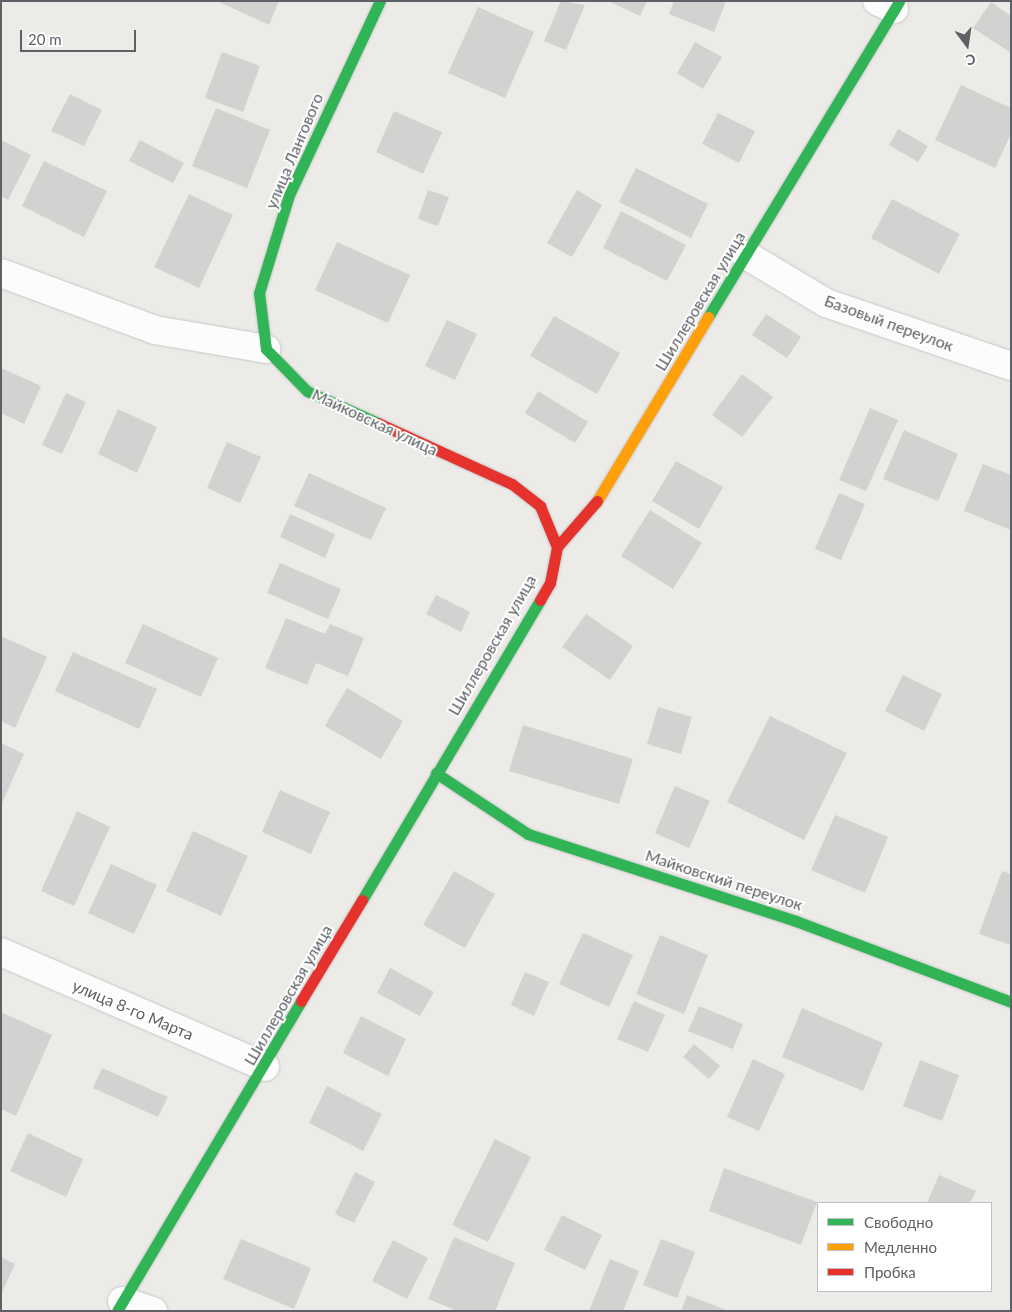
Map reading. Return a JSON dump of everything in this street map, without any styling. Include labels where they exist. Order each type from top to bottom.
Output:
[{"type":"street","name":"улица Лангового","points":[[266,349],[260,293],[289,195],[380,1]]},
{"type":"street","name":"Шиллеровская улица","points":[[120,1306],[265,1067],[436,773],[550,583],[557,547],[601,496],[746,255],[890,4]]},
{"type":"street","name":"Базовый переулок","points":[[746,255],[826,302],[1011,366]]},
{"type":"street","points":[[1,273],[155,330],[266,349]]},
{"type":"street","name":"Майковская улица","points":[[266,349],[307,391],[512,484],[540,506],[557,547]]},
{"type":"street","name":"Майковский переулок","points":[[436,773],[528,834],[796,921],[1011,1002]]},
{"type":"street","name":"улица 8-го Марта","points":[[1,952],[265,1067]]},
{"type":"street","points":[[120,1306],[153,1311]]},
{"type":"building","points":[[217,1],[279,1],[269,25]]},
{"type":"building","points":[[561,1],[585,5],[566,50],[544,41]]},
{"type":"building","points":[[608,1],[647,1],[640,16]]},
{"type":"building","points":[[674,1],[726,1],[714,32],[669,14]]},
{"type":"building","points":[[991,2],[1011,16],[1011,53],[973,28]]},
{"type":"building","points":[[478,7],[534,32],[505,98],[448,73]]},
{"type":"building","points":[[695,42],[722,57],[703,89],[677,73]]},
{"type":"building","points":[[222,52],[260,66],[243,112],[205,98]]},
{"type":"building","points":[[961,85],[1011,108],[1011,134],[995,168],[935,140]]},
{"type":"building","points":[[70,94],[102,110],[84,146],[51,131]]},
{"type":"building","points":[[216,108],[270,130],[247,188],[192,166]]},
{"type":"building","points":[[394,111],[442,132],[423,174],[376,152]]},
{"type":"building","points":[[718,113],[755,131],[739,163],[702,144]]},
{"type":"building","points":[[898,129],[928,146],[918,162],[889,145]]},
{"type":"building","points":[[1,140],[31,155],[8,200],[1,196]]},
{"type":"building","points":[[140,140],[184,163],[173,183],[129,161]]},
{"type":"building","points":[[44,161],[107,191],[84,237],[22,206]]},
{"type":"building","points":[[636,168],[708,204],[691,238],[619,202]]},
{"type":"building","points":[[428,190],[449,197],[438,226],[418,219]]},
{"type":"building","points":[[577,190],[602,205],[572,257],[547,243]]},
{"type":"building","points":[[189,194],[233,215],[199,288],[154,267]]},
{"type":"building","points":[[892,199],[960,234],[939,274],[871,238]]},
{"type":"building","points":[[621,211],[686,245],[667,281],[603,248]]},
{"type":"building","points":[[337,242],[410,275],[388,323],[315,290]]},
{"type":"building","points":[[766,314],[801,337],[787,358],[752,335]]},
{"type":"building","points":[[554,316],[620,353],[597,394],[530,356]]},
{"type":"building","points":[[447,320],[477,334],[455,380],[425,366]]},
{"type":"building","points":[[1,368],[41,386],[24,424],[1,413]]},
{"type":"building","points":[[742,374],[773,397],[742,437],[712,415]]},
{"type":"building","points":[[538,391],[588,422],[575,443],[525,413]]},
{"type":"building","points":[[66,393],[86,402],[62,454],[42,445]]},
{"type":"building","points":[[870,408],[898,420],[866,491],[839,480]]},
{"type":"building","points":[[118,409],[157,427],[137,473],[98,454]]},
{"type":"building","points":[[904,430],[958,454],[938,501],[883,479]]},
{"type":"building","points":[[227,442],[261,457],[240,503],[207,488]]},
{"type":"building","points":[[676,461],[723,487],[699,529],[652,501]]},
{"type":"building","points":[[983,464],[1011,475],[1011,530],[964,511]]},
{"type":"building","points":[[309,473],[386,508],[371,540],[294,506]]},
{"type":"building","points":[[839,493],[865,504],[841,560],[815,549]]},
{"type":"building","points":[[650,510],[702,543],[673,589],[621,556]]},
{"type":"building","points":[[290,514],[335,534],[325,558],[280,537]]},
{"type":"building","points":[[280,563],[341,589],[328,619],[267,593]]},
{"type":"building","points":[[436,595],[470,612],[461,632],[426,614]]},
{"type":"building","points":[[586,614],[633,646],[610,680],[562,647]]},
{"type":"building","points":[[286,618],[325,634],[330,624],[364,638],[348,676],[316,663],[307,685],[265,668]]},
{"type":"building","points":[[143,624],[218,658],[201,697],[125,663]]},
{"type":"building","points":[[1,636],[47,657],[15,728],[1,721]]},
{"type":"building","points":[[73,652],[157,689],[139,729],[55,691]]},
{"type":"building","points":[[903,675],[942,694],[924,731],[885,711]]},
{"type":"building","points":[[347,688],[403,721],[381,759],[325,726]]},
{"type":"building","points":[[658,707],[692,717],[681,754],[647,744]]},
{"type":"building","points":[[770,716],[847,753],[804,840],[727,802]]},
{"type":"building","points":[[523,725],[633,759],[619,804],[509,771]]},
{"type":"building","points":[[1,743],[24,754],[1,805]]},
{"type":"building","points":[[675,786],[710,801],[689,848],[655,833]]},
{"type":"building","points":[[280,790],[330,812],[311,854],[262,832]]},
{"type":"building","points":[[77,811],[110,827],[74,906],[41,891]]},
{"type":"building","points":[[835,815],[888,837],[865,893],[811,870]]},
{"type":"building","points":[[193,831],[248,856],[221,916],[166,891]]},
{"type":"building","points":[[111,864],[157,885],[134,934],[88,913]]},
{"type":"building","points":[[454,871],[495,894],[465,948],[423,925]]},
{"type":"building","points":[[1002,871],[1011,874],[1011,945],[979,934]]},
{"type":"building","points":[[583,933],[633,955],[609,1007],[559,984]]},
{"type":"building","points":[[660,935],[708,955],[684,1014],[636,994]]},
{"type":"building","points":[[390,968],[434,992],[420,1016],[377,993]]},
{"type":"building","points":[[525,972],[549,982],[534,1016],[511,1005]]},
{"type":"building","points":[[634,1001],[665,1015],[648,1052],[617,1039]]},
{"type":"building","points":[[699,1006],[743,1024],[733,1049],[688,1031]]},
{"type":"building","points":[[802,1008],[883,1043],[863,1091],[782,1057]]},
{"type":"building","points":[[1,1012],[52,1035],[16,1116],[1,1109]]},
{"type":"building","points":[[361,1016],[406,1039],[388,1076],[343,1053]]},
{"type":"building","points":[[694,1044],[720,1066],[709,1079],[683,1057]]},
{"type":"building","points":[[753,1059],[785,1074],[759,1131],[727,1117]]},
{"type":"building","points":[[920,1060],[959,1075],[942,1121],[903,1106]]},
{"type":"building","points":[[102,1068],[168,1097],[158,1117],[93,1088]]},
{"type":"building","points":[[327,1086],[382,1114],[363,1151],[309,1123]]},
{"type":"building","points":[[28,1133],[83,1159],[66,1197],[10,1171]]},
{"type":"building","points":[[495,1139],[531,1157],[488,1242],[452,1225]]},
{"type":"building","points":[[724,1168],[817,1202],[801,1245],[709,1211]]},
{"type":"building","points":[[355,1172],[375,1182],[354,1223],[335,1214]]},
{"type":"building","points":[[939,1175],[976,1191],[970,1202],[927,1202]]},
{"type":"building","points":[[562,1215],[602,1235],[585,1270],[544,1250]]},
{"type":"building","points":[[454,1237],[515,1263],[495,1311],[457,1311],[428,1299]]},
{"type":"building","points":[[241,1239],[311,1268],[294,1309],[223,1279]]},
{"type":"building","points":[[661,1239],[695,1252],[677,1298],[643,1285]]},
{"type":"building","points":[[393,1240],[428,1258],[407,1299],[372,1281]]},
{"type":"building","points":[[1,1257],[15,1264],[1,1294]]},
{"type":"building","points":[[610,1259],[639,1271],[623,1311],[589,1311]]},
{"type":"building","points":[[687,1295],[729,1311],[681,1311]]},
{"type":"traffic: fast","points":[[378,423],[307,391],[266,349],[259,293],[289,195],[380,1]]},
{"type":"traffic: fast","points":[[708,317],[899,1]]},
{"type":"traffic: fast","points":[[362,900],[540,600]]},
{"type":"traffic: fast","points":[[436,773],[528,834],[796,921],[1011,1002]]},
{"type":"traffic: fast","points":[[117,1311],[301,1001]]},
{"type":"traffic: slow","points":[[597,501],[708,317]]},
{"type":"traffic: jam","points":[[378,423],[512,484],[540,506],[557,547]]},
{"type":"traffic: jam","points":[[540,600],[550,583],[557,547],[597,501]]},
{"type":"traffic: jam","points":[[301,1001],[362,900]]}]
